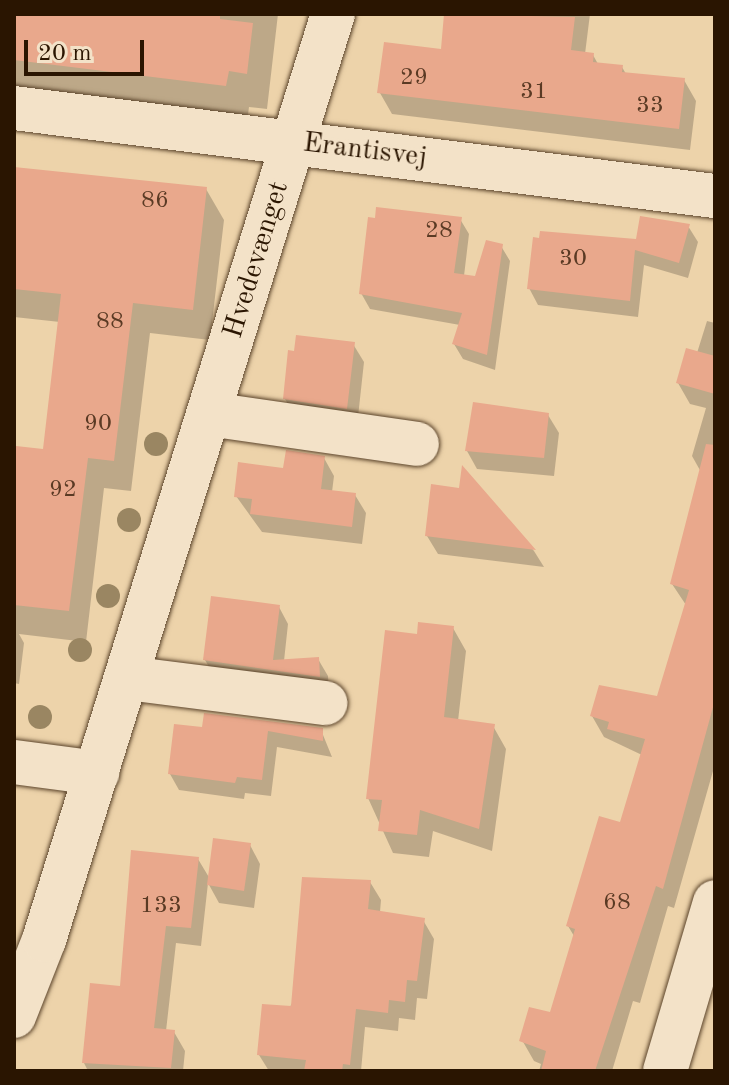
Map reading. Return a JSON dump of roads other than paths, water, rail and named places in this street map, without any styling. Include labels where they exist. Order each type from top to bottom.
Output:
[{"type":"street","name":"Hvedevænget","points":[[14,1016],[97,773],[333,14]]},
{"type":"street","name":"Erantisvej","points":[[14,108],[715,196]]},
{"type":"street","points":[[209,414],[417,444]]},
{"type":"street","points":[[127,678],[325,703]]},
{"type":"street","points":[[14,762],[97,773]]},
{"type":"street","points":[[665,1071],[715,902]]}]
